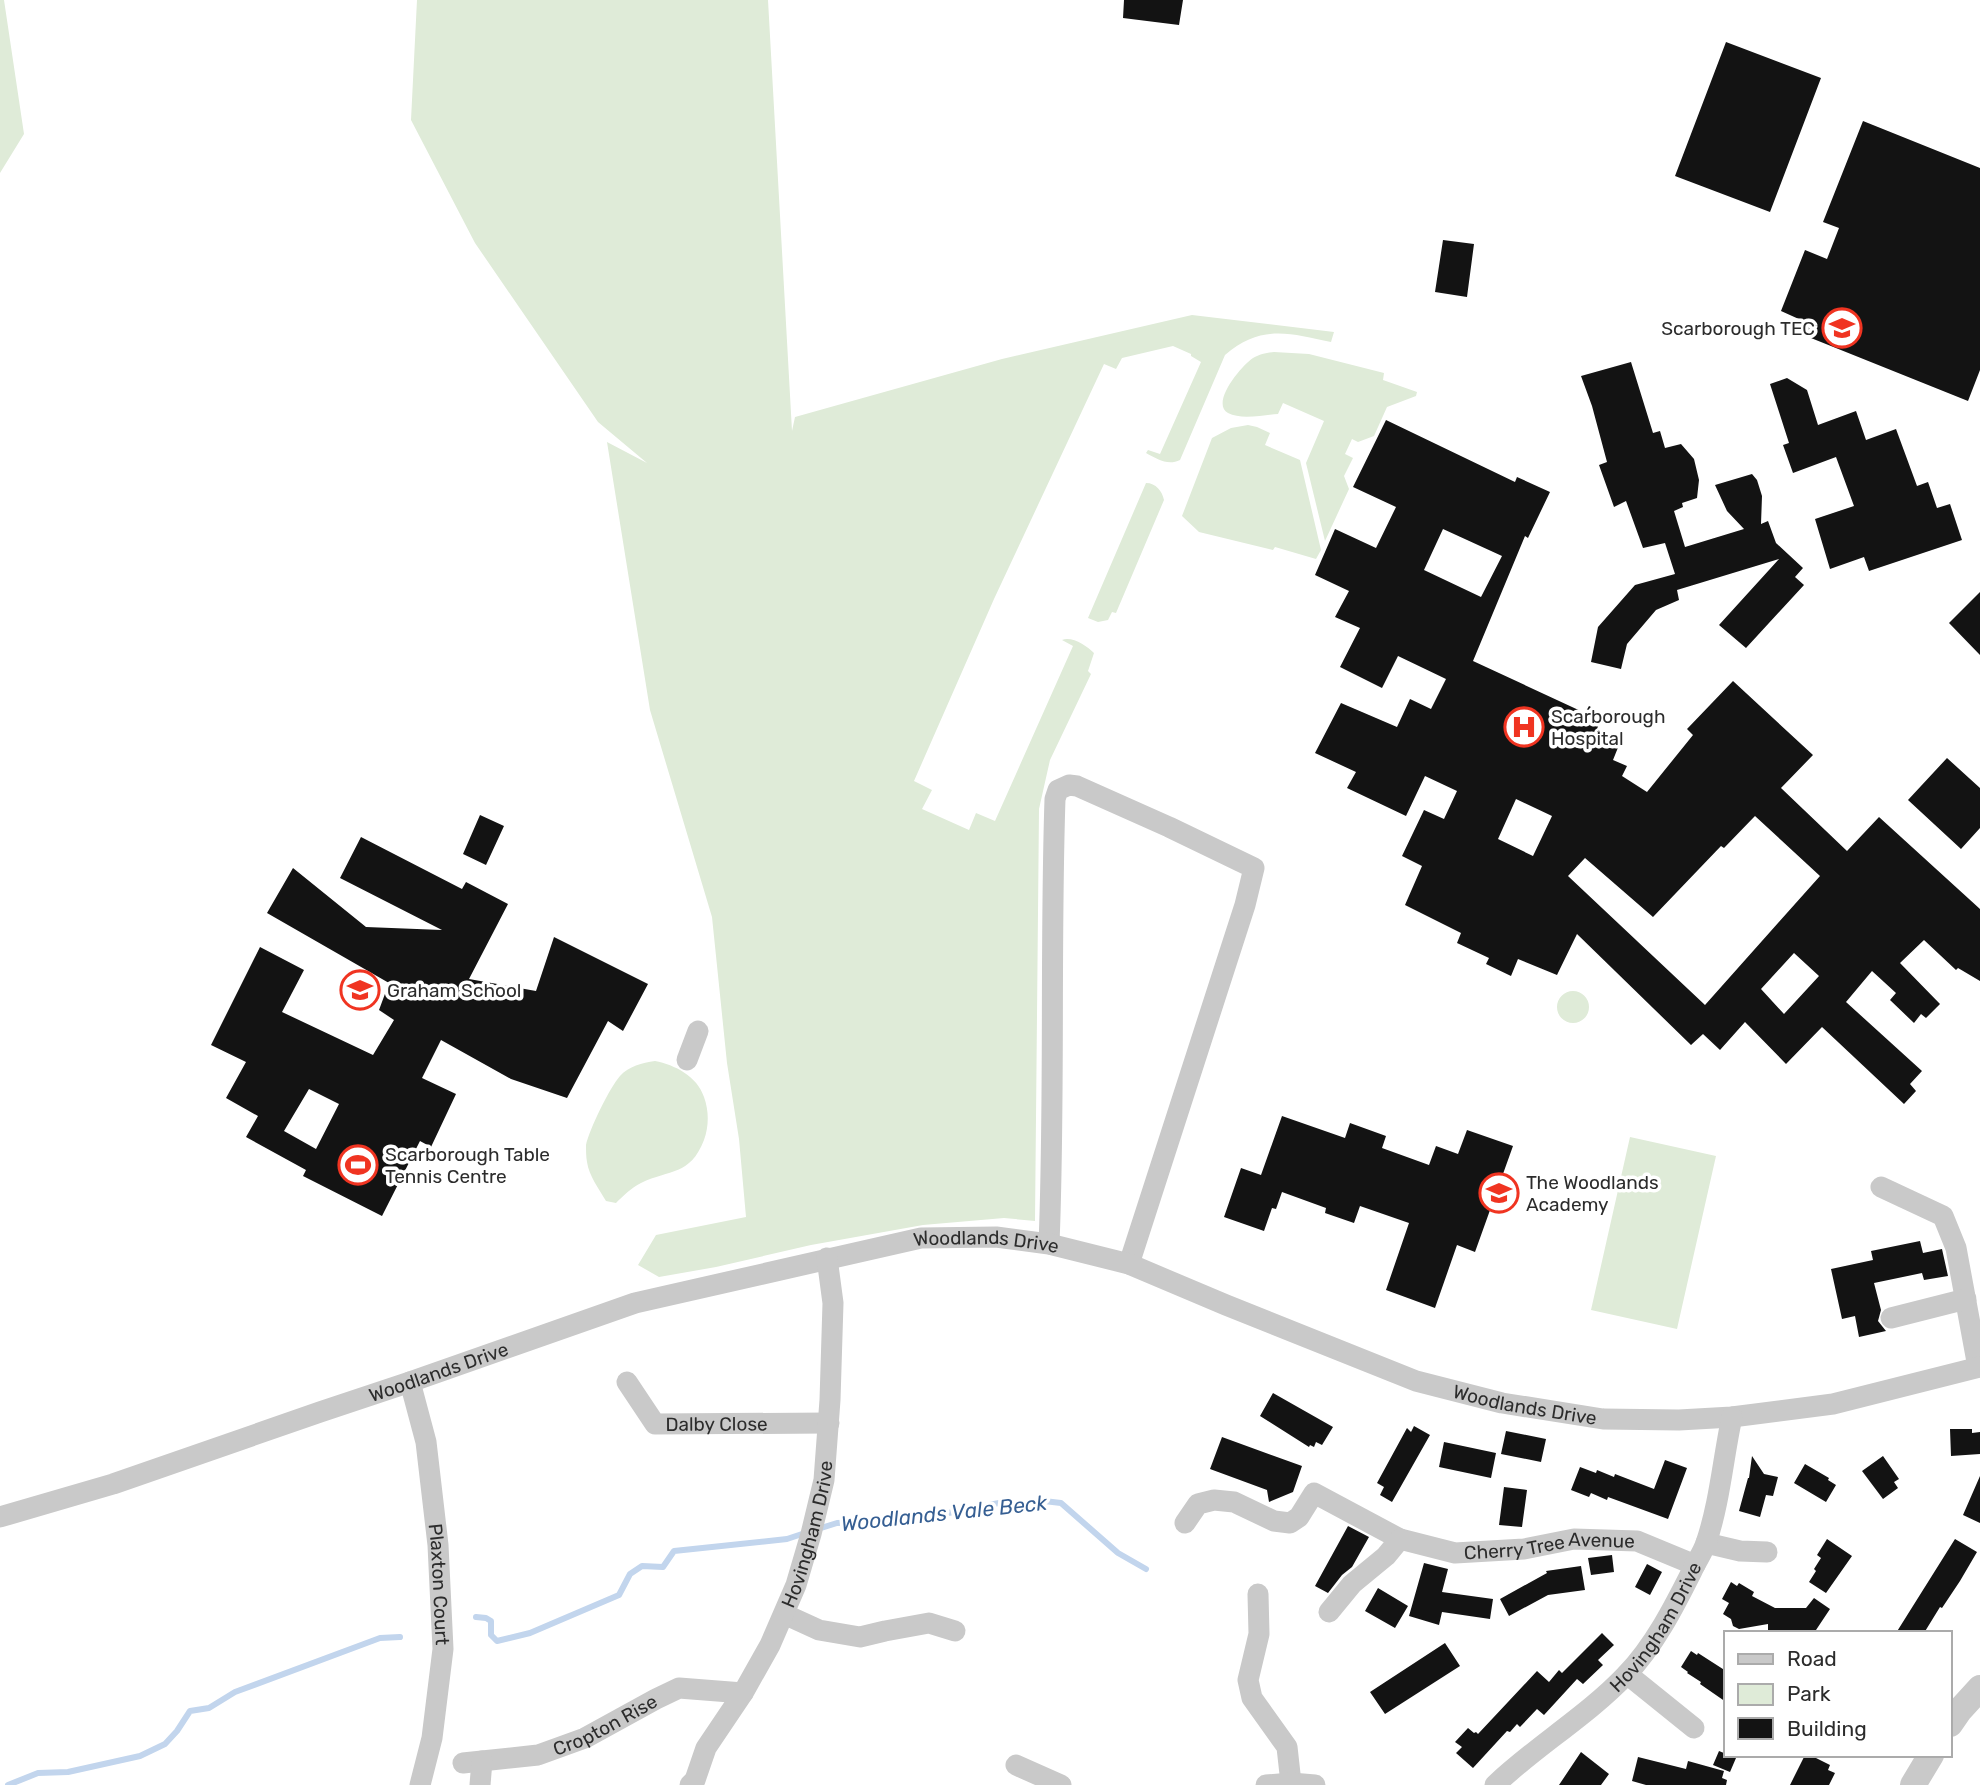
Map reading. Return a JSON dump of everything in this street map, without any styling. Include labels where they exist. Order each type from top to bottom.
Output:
[{"type":"street","points":[[1049,1244],[1053,1146],[1052,946],[1055,799],[1058,790],[1069,785],[1077,786],[1169,827],[1254,868],[1245,905],[1129,1264]]},
{"type":"street","points":[[687,1060],[698,1031]]},
{"type":"street","points":[[1881,1187],[1943,1216],[1956,1248],[1979,1367]]},
{"type":"street","name":"Woodlands Drive","points":[[0,1517],[113,1484],[635,1303],[922,1238],[996,1237],[1049,1244],[1129,1264],[1416,1381],[1502,1403],[1604,1419],[1679,1420],[1732,1417],[1833,1404],[1979,1367]]},
{"type":"street","name":"Hovingham Drive","points":[[695,1783],[706,1748],[771,1645],[796,1586],[813,1526],[824,1480],[829,1423],[832,1303],[827,1258]]},
{"type":"street","points":[[1891,1318],[1966,1299]]},
{"type":"street","name":"Plaxton Court","points":[[410,1382],[426,1442],[438,1545],[443,1649],[432,1738],[420,1785]]},
{"type":"street","name":"Dalby Close","points":[[627,1382],[655,1424],[829,1423]]},
{"type":"street","name":"Hovingham Drive","points":[[1495,1785],[1515,1766],[1597,1702],[1627,1674],[1652,1640],[1706,1544],[1732,1417]]},
{"type":"street","name":"Cherry Tree Avenue","points":[[1185,1523],[1198,1504],[1214,1500],[1234,1503],[1274,1521],[1290,1523],[1299,1517],[1314,1493],[1400,1539],[1455,1553],[1524,1549],[1574,1539],[1636,1541],[1695,1566]]},
{"type":"street","points":[[1329,1612],[1352,1584],[1386,1556],[1400,1539]]},
{"type":"street","points":[[1706,1544],[1740,1551],[1767,1552]]},
{"type":"street","points":[[1258,1594],[1259,1634],[1248,1680],[1252,1698],[1287,1747],[1291,1783]]},
{"type":"street","points":[[783,1614],[819,1630],[859,1637],[929,1623],[955,1630]]},
{"type":"street","points":[[1627,1674],[1694,1728]]},
{"type":"street","name":"Cropton Rise","points":[[480,1785],[472,1762],[538,1755],[585,1738],[679,1688],[743,1692]]},
{"type":"street","points":[[1952,1721],[1980,1688]]},
{"type":"street","points":[[1913,1785],[1930,1757]]},
{"type":"street","points":[[1016,1765],[1061,1785]]},
{"type":"street","points":[[1266,1785],[1315,1785]]},
{"type":"green space","points":[[0,0],[4,0],[24,134],[0,173]]},
{"type":"green space","points":[[417,0],[768,0],[792,431],[795,417],[1002,359],[1192,315],[1334,332],[1331,342],[1288,334],[1263,335],[1238,345],[1225,355],[1180,460],[1171,462],[1146,453],[1148,450],[1160,454],[1201,362],[1173,346],[1122,358],[1116,369],[1104,364],[994,599],[914,781],[932,790],[922,809],[969,830],[976,813],[995,821],[1073,646],[1062,640],[1075,641],[1094,653],[1088,671],[1091,674],[1050,760],[1039,809],[1035,1221],[1004,1218],[923,1225],[659,1277],[638,1265],[656,1235],[746,1217],[712,917],[650,710],[607,442],[647,463],[598,422],[475,243],[411,120]]},
{"type":"green space","points":[[1274,352],[1309,354],[1384,373],[1383,380],[1417,392],[1416,396],[1387,407],[1374,436],[1358,442],[1352,439],[1345,454],[1353,458],[1344,476],[1349,489],[1325,541],[1306,463],[1324,421],[1283,403],[1278,414],[1259,416],[1233,415],[1223,408],[1225,393],[1242,368],[1256,357]]},
{"type":"green space","points":[[1248,425],[1270,433],[1265,445],[1300,460],[1321,550],[1316,559],[1275,547],[1273,550],[1199,532],[1182,516],[1212,438],[1231,428]]},
{"type":"green space","points":[[1146,483],[1158,488],[1164,500],[1116,613],[1112,612],[1108,620],[1098,622],[1088,618]]},
{"type":"green space","points":[[1573,991],[1584,996],[1589,1007],[1584,1018],[1573,1023],[1562,1018],[1557,1007],[1562,996]]},
{"type":"green space","points":[[655,1061],[670,1065],[691,1077],[701,1090],[708,1113],[704,1140],[686,1166],[641,1183],[616,1203],[606,1201],[588,1167],[588,1138],[595,1119],[620,1076],[636,1066]]},
{"type":"green space","points":[[1630,1137],[1716,1156],[1677,1329],[1591,1310]]},
{"type":"building","points":[[1124,0],[1183,0],[1179,25],[1123,18]]},
{"type":"building","points":[[1726,42],[1821,78],[1770,212],[1675,176]]},
{"type":"building","points":[[1863,121],[1980,168],[1980,370],[1968,401],[1796,332],[1801,320],[1781,311],[1805,250],[1827,259],[1839,228],[1823,222]]},
{"type":"building","points":[[1443,240],[1474,244],[1467,297],[1435,292]]},
{"type":"building","points":[[1631,362],[1653,433],[1660,431],[1665,448],[1681,444],[1694,459],[1699,480],[1697,498],[1682,503],[1683,507],[1674,511],[1685,547],[1744,529],[1727,511],[1715,485],[1752,474],[1762,496],[1761,524],[1768,521],[1776,543],[1803,568],[1795,577],[1804,585],[1746,648],[1719,625],[1779,559],[1677,590],[1679,600],[1656,610],[1627,644],[1621,669],[1591,662],[1598,627],[1635,585],[1675,574],[1665,543],[1643,548],[1626,501],[1614,507],[1599,465],[1607,462],[1581,376]]},
{"type":"building","points":[[1787,378],[1807,390],[1818,425],[1856,411],[1866,440],[1896,429],[1917,486],[1928,482],[1937,508],[1950,504],[1962,540],[1869,571],[1864,557],[1830,569],[1815,519],[1854,506],[1836,457],[1793,473],[1783,445],[1789,443],[1770,384]]},
{"type":"building","points":[[1386,420],[1515,482],[1517,477],[1550,492],[1528,538],[1525,536],[1473,661],[1585,713],[1589,706],[1603,713],[1597,729],[1621,740],[1613,760],[1627,766],[1622,776],[1647,792],[1693,735],[1687,729],[1733,681],[1813,755],[1781,788],[1847,851],[1879,817],[1980,909],[1980,981],[1958,968],[1956,970],[1924,940],[1900,963],[1940,1004],[1926,1018],[1921,1014],[1914,1023],[1890,1000],[1896,993],[1872,971],[1846,1002],[1922,1071],[1910,1084],[1916,1091],[1904,1104],[1822,1027],[1786,1064],[1745,1022],[1720,1050],[1703,1034],[1691,1045],[1577,934],[1557,975],[1518,959],[1511,976],[1486,964],[1489,958],[1457,943],[1461,933],[1405,905],[1422,866],[1402,856],[1424,810],[1444,819],[1457,791],[1425,776],[1406,816],[1347,788],[1356,772],[1315,753],[1341,703],[1397,727],[1410,699],[1431,709],[1446,679],[1398,656],[1382,688],[1340,667],[1360,628],[1335,617],[1349,591],[1315,575],[1335,529],[1376,548],[1396,507],[1353,487]],"holes":[[[1443,529],[1502,556],[1481,597],[1424,570]],[[1516,799],[1552,816],[1533,856],[1498,839]],[[1755,816],[1820,876],[1705,1005],[1568,876],[1585,858],[1653,917],[1721,846],[1724,848]],[[1794,953],[1819,976],[1784,1014],[1761,989]]]},
{"type":"building","points":[[1980,592],[1980,655],[1949,623]]},
{"type":"building","points":[[1947,758],[1980,788],[1980,828],[1961,849],[1908,800]]},
{"type":"building","points":[[480,815],[504,826],[486,865],[463,854]]},
{"type":"building","points":[[361,837],[462,889],[466,882],[508,904],[469,979],[536,991],[554,937],[648,984],[623,1031],[608,1021],[567,1098],[511,1079],[441,1040],[422,1078],[456,1094],[431,1147],[420,1141],[382,1216],[303,1176],[306,1170],[246,1137],[258,1116],[226,1098],[246,1062],[211,1045],[260,947],[304,970],[282,1012],[373,1055],[394,1020],[379,1010],[389,983],[267,913],[293,868],[366,927],[442,930],[340,878]],"holes":[[[309,1089],[339,1104],[316,1149],[284,1131]]]},
{"type":"building","points":[[1282,1116],[1345,1138],[1350,1123],[1386,1136],[1382,1148],[1429,1165],[1436,1146],[1458,1154],[1467,1130],[1513,1146],[1475,1252],[1457,1245],[1435,1308],[1386,1290],[1409,1223],[1360,1206],[1354,1223],[1325,1213],[1326,1208],[1282,1192],[1276,1209],[1272,1208],[1264,1231],[1224,1217],[1241,1168],[1261,1175]]},
{"type":"building","points":[[1920,1241],[1923,1253],[1942,1249],[1948,1276],[1924,1280],[1922,1273],[1874,1283],[1881,1310],[1878,1321],[1886,1331],[1859,1337],[1855,1316],[1842,1319],[1831,1269],[1873,1260],[1871,1251]]},
{"type":"building","points":[[1273,1393],[1333,1427],[1322,1445],[1316,1442],[1314,1447],[1309,1447],[1260,1416]]},
{"type":"building","points":[[1414,1426],[1430,1435],[1392,1502],[1380,1495],[1384,1487],[1377,1483],[1407,1428],[1411,1432]]},
{"type":"building","points":[[1950,1429],[1972,1429],[1972,1433],[1980,1432],[1980,1454],[1951,1456]]},
{"type":"building","points":[[1506,1431],[1546,1439],[1541,1462],[1501,1454]]},
{"type":"building","points":[[1222,1437],[1302,1466],[1293,1492],[1269,1502],[1267,1490],[1210,1469]]},
{"type":"building","points":[[1444,1442],[1496,1453],[1491,1478],[1439,1467]]},
{"type":"building","points":[[1752,1456],[1764,1474],[1778,1477],[1773,1496],[1766,1495],[1760,1517],[1739,1511],[1749,1478]]},
{"type":"building","points":[[1883,1456],[1899,1479],[1894,1482],[1898,1488],[1883,1499],[1862,1471]]},
{"type":"building","points":[[1665,1460],[1687,1468],[1668,1519],[1608,1497],[1607,1500],[1591,1493],[1589,1497],[1571,1490],[1580,1467],[1614,1477],[1615,1474],[1654,1489]]},
{"type":"building","points":[[1805,1464],[1836,1485],[1826,1502],[1794,1483]]},
{"type":"building","points":[[1980,1476],[1980,1523],[1963,1515]]},
{"type":"building","points":[[1504,1487],[1527,1490],[1522,1527],[1499,1525]]},
{"type":"building","points":[[1348,1526],[1369,1537],[1352,1567],[1328,1593],[1315,1586]]},
{"type":"building","points":[[1827,1539],[1852,1556],[1826,1593],[1809,1582],[1821,1558],[1817,1555]]},
{"type":"building","points":[[1955,1539],[1977,1552],[1925,1631],[1897,1631]]},
{"type":"building","points":[[1612,1555],[1614,1572],[1591,1575],[1588,1558]]},
{"type":"building","points":[[1424,1563],[1448,1569],[1442,1592],[1493,1599],[1490,1619],[1442,1612],[1439,1625],[1409,1616]]},
{"type":"building","points":[[1647,1564],[1662,1572],[1650,1595],[1635,1587]]},
{"type":"building","points":[[1581,1566],[1585,1590],[1548,1595],[1509,1616],[1500,1599],[1547,1573],[1546,1571]]},
{"type":"building","points":[[1731,1582],[1737,1586],[1739,1583],[1754,1592],[1752,1596],[1775,1608],[1806,1608],[1814,1598],[1830,1609],[1815,1631],[1768,1631],[1768,1624],[1739,1629],[1723,1614],[1729,1603],[1722,1599]]},
{"type":"building","points":[[1378,1588],[1408,1606],[1395,1628],[1365,1611]]},
{"type":"building","points":[[1602,1633],[1614,1645],[1598,1660],[1603,1665],[1583,1684],[1577,1679],[1544,1715],[1537,1709],[1520,1727],[1517,1724],[1510,1732],[1507,1731],[1473,1768],[1456,1753],[1462,1747],[1455,1742],[1468,1728],[1478,1734],[1537,1671],[1549,1682],[1559,1670],[1562,1673]]},
{"type":"building","points":[[1445,1643],[1460,1666],[1385,1714],[1370,1692]]},
{"type":"building","points":[[1691,1651],[1724,1670],[1724,1701],[1700,1684],[1701,1682],[1681,1667]]},
{"type":"building","points":[[1719,1751],[1724,1753],[1724,1757],[1736,1758],[1730,1772],[1713,1765]]},
{"type":"building","points":[[1581,1752],[1609,1774],[1601,1785],[1559,1785]]},
{"type":"building","points":[[1638,1757],[1686,1769],[1688,1761],[1724,1771],[1722,1778],[1727,1780],[1726,1785],[1646,1785],[1632,1781]]},
{"type":"building","points":[[1804,1757],[1814,1757],[1830,1765],[1828,1770],[1835,1773],[1829,1785],[1790,1785]]},
{"type":"waterway","name":"Woodlands Vale Beck","points":[[818,1529],[837,1523],[913,1520],[999,1503],[1022,1507],[1044,1501],[1061,1503],[1118,1553],[1146,1569]]},
{"type":"waterway","name":"Woodlands Vale Beck","points":[[476,1617],[491,1621],[491,1635],[497,1641],[530,1633],[619,1595],[630,1574],[642,1566],[663,1567],[674,1551],[787,1539],[808,1532]]},
{"type":"waterway","name":"Woodlands Vale Beck","points":[[8,1785],[38,1773],[68,1772],[140,1756],[165,1744],[190,1711],[209,1708],[235,1692],[380,1638],[400,1637]]},
{"type":"place","name":"Scarborough TEC","points":[[1842,328]]},
{"type":"place","name":"Scarborough Hospital","points":[[1524,727]]},
{"type":"place","name":"Graham School","points":[[360,990]]},
{"type":"place","name":"Scarborough Table Tennis Centre","points":[[358,1165]]},
{"type":"place","name":"The Woodlands Academy","points":[[1499,1193]]}]
